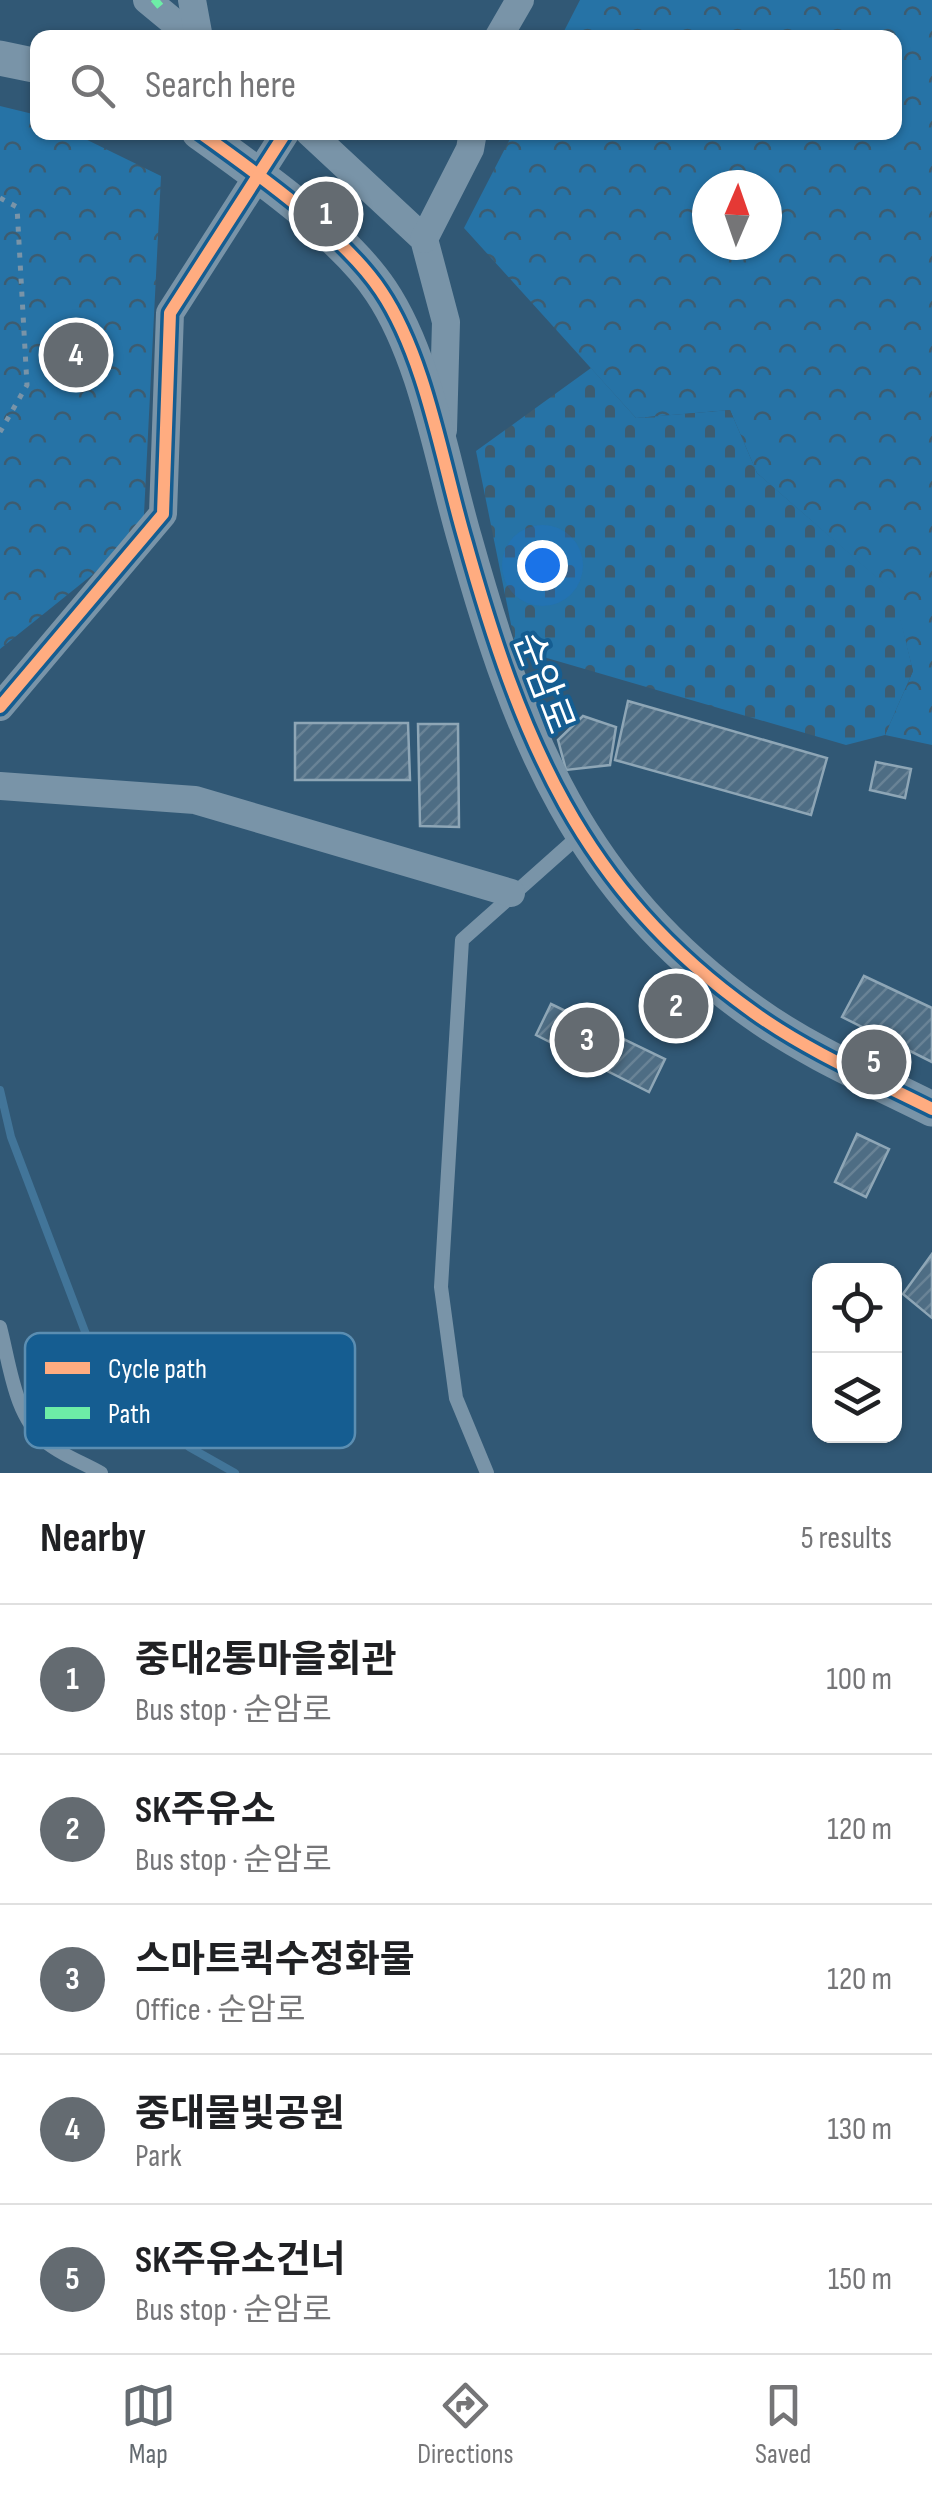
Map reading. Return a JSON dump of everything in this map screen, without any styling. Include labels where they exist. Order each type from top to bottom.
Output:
[{"type":"street","points":[[192,0],[195,30]]},
{"type":"street","points":[[503,30],[520,0]]},
{"type":"street","points":[[154,2],[187,30]]},
{"type":"street","points":[[0,58],[30,64]]},
{"type":"street","name":"순암로","points":[[210,140],[258,175],[380,289],[409,344],[500,664],[542,764],[580,835],[628,900],[686,960],[755,1014],[932,1109]]},
{"type":"street","points":[[0,707],[162,514],[170,313],[281,140]]},
{"type":"street","points":[[318,140],[424,238],[446,322],[442,461]]},
{"type":"street","points":[[424,238],[472,140]]},
{"type":"street","points":[[0,786],[195,800],[511,893]]},
{"type":"lane","points":[[487,1473],[456,1398],[441,1286],[458,1074],[462,940],[580,835]]},
{"type":"lane","points":[[0,1327],[25,1413]]},
{"type":"lane","points":[[57,1448],[101,1473]]},
{"type":"path","points":[[0,198],[16,207],[27,385],[0,432]]},
{"type":"green space","points":[[580,0],[932,0],[932,745],[885,735],[913,671],[893,592],[757,473],[730,410],[636,418],[464,228],[509,140],[902,140],[902,30],[565,30]]},
{"type":"green space","points":[[0,106],[30,113],[30,140],[87,140],[161,176],[143,534],[0,649]]},
{"type":"green space","points":[[591,368],[636,418],[730,410],[757,473],[894,592],[913,671],[885,735],[846,745],[516,649],[476,451]]},
{"type":"building","points":[[628,701],[827,758],[811,815],[615,760]]},
{"type":"building","points":[[583,716],[616,727],[610,765],[566,770],[558,740]]},
{"type":"building","points":[[295,723],[408,723],[410,780],[295,780]]},
{"type":"building","points":[[418,724],[458,724],[459,827],[420,826]]},
{"type":"building","points":[[876,762],[911,769],[905,798],[870,790]]},
{"type":"building","points":[[864,976],[932,1008],[932,1062],[842,1017]]},
{"type":"building","points":[[551,1004],[665,1059],[649,1092],[536,1035]]},
{"type":"building","points":[[857,1134],[889,1149],[866,1197],[835,1182]]},
{"type":"building","points":[[932,1254],[932,1318],[903,1294]]},
{"type":"waterway","points":[[0,1090],[11,1137],[86,1333]]},
{"type":"waterway","points":[[191,1448],[235,1473]]},
{"type":"marked path","points":[[154,5],[160,0]]},
{"type":"cycle path","points":[[210,140],[345,248],[381,291],[397,318],[431,411],[465,540],[509,680],[565,804],[600,861],[643,914],[693,964],[753,1012],[818,1052],[932,1109]]},
{"type":"cycle path","points":[[0,707],[163,514],[170,313],[281,140]]},
{"type":"place","name":"중대2통마을회관","points":[[326,214]]},
{"type":"place","name":"중대물빛공원","points":[[76,355]]},
{"type":"place","name":"SK주유소","points":[[676,1006]]},
{"type":"place","name":"스마트퀵수정화물","points":[[587,1040]]},
{"type":"place","name":"SK주유소건너","points":[[874,1062]]}]
